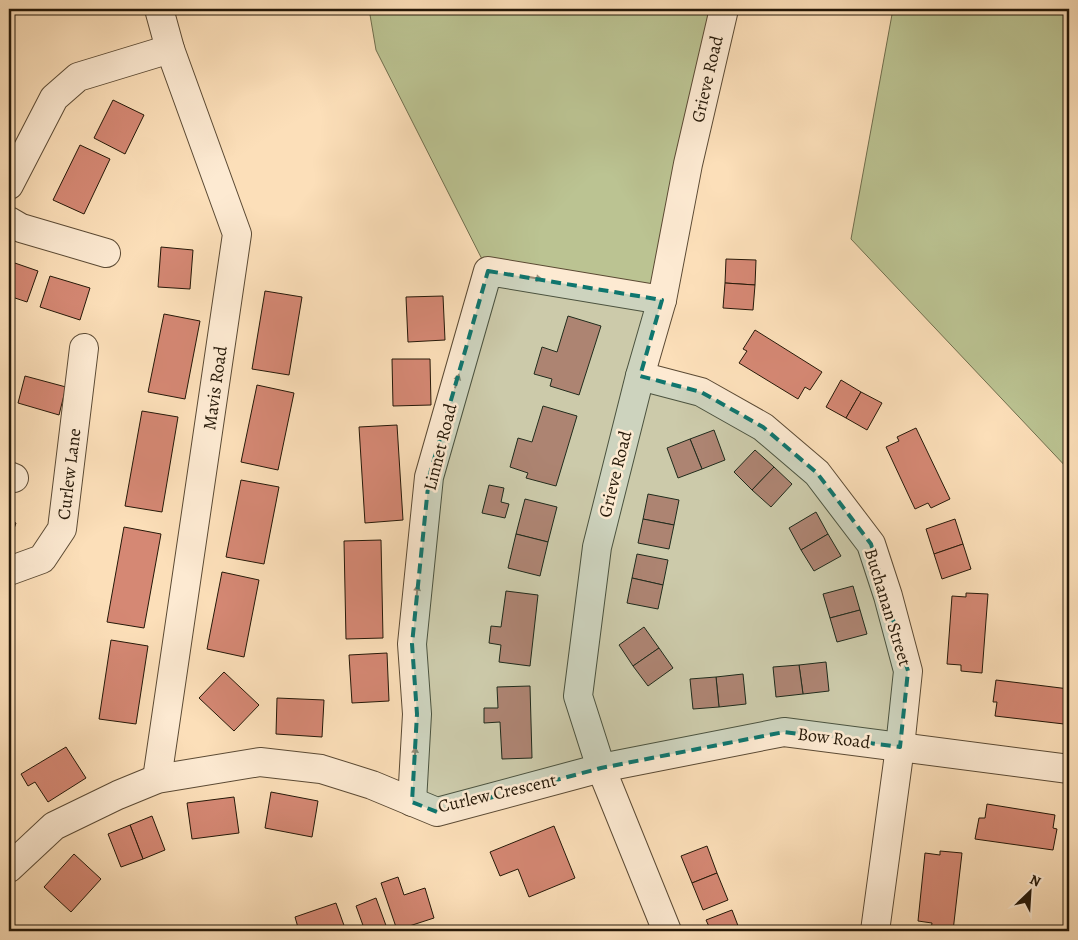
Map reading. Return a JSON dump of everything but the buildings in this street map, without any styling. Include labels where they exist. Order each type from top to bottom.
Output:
[{"type":"street","name":"Mavis Road","points":[[158,9],[170,49],[237,234],[158,779]]},
{"type":"street","name":"Grieve Road","points":[[667,931],[600,768],[578,696],[597,547],[640,376],[662,300],[688,164],[724,9]]},
{"type":"street","points":[[9,185],[54,98],[78,77],[170,49]]},
{"type":"street","points":[[9,221],[21,228],[106,253]]},
{"type":"street","name":"Linnet Road","points":[[412,802],[417,714],[412,644],[429,477],[488,271],[662,300]]},
{"type":"street","name":"Curlew Lane","points":[[9,572],[42,559],[62,529],[84,348]]},
{"type":"street","name":"Buchanan Street","points":[[640,376],[700,392],[763,427],[818,473],[871,544],[888,596],[908,671],[900,747],[875,931]]},
{"type":"street","name":"Bow Road","points":[[600,768],[784,732],[1069,769]]},
{"type":"street","name":"Curlew Crescent","points":[[9,868],[54,826],[118,795],[158,779],[260,762],[321,769],[372,784],[437,812],[600,768]]},
{"type":"highlighted area","points":[[488,271],[662,300],[640,376],[701,392],[763,427],[817,473],[871,544],[908,671],[900,747],[784,732],[601,768],[437,812],[412,802],[417,714],[412,644],[429,477]]},
{"type":"green space","points":[[369,9],[725,9],[662,300],[488,271],[376,50]]},
{"type":"green space","points":[[893,9],[1069,9],[1069,470],[851,239]]}]
